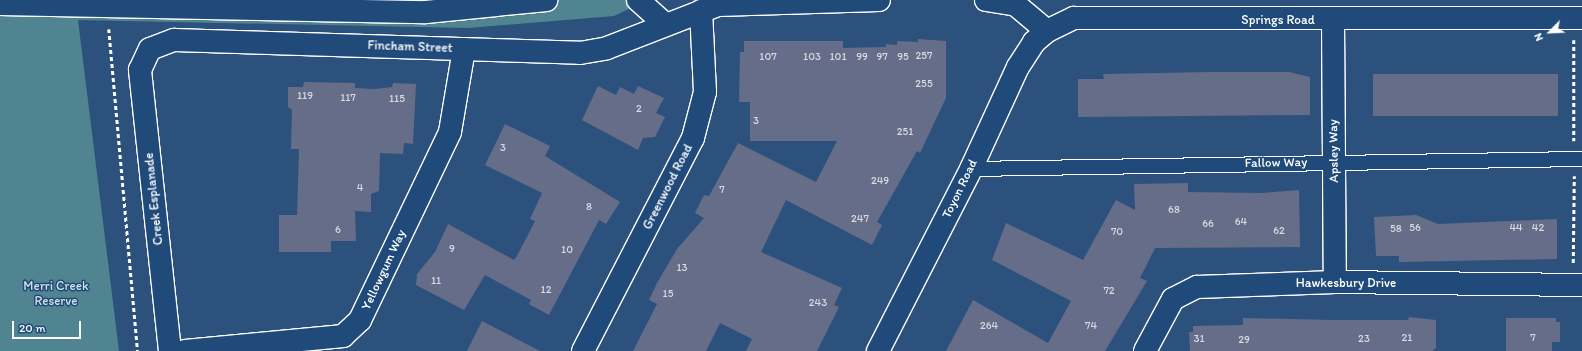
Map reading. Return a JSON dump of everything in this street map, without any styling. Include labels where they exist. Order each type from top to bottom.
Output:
[{"type":"street","points":[[0,4],[426,12],[546,0]]},
{"type":"street","points":[[638,0],[665,24],[718,5],[878,0]]},
{"type":"street","points":[[986,0],[1016,5],[1047,31]]},
{"type":"street","name":"Greenwood Road","points":[[583,351],[693,138],[705,92],[701,11]]},
{"type":"street","name":"Springs Road","points":[[1047,31],[1074,18],[1333,20],[1582,18]]},
{"type":"street","name":"Apsley Way","points":[[1333,20],[1336,282]]},
{"type":"street","name":"Fincham Street","points":[[150,49],[174,40],[580,53],[607,48],[665,24]]},
{"type":"street","name":"Toyon Road","points":[[878,351],[970,169],[1018,67],[1034,42],[1047,31]]},
{"type":"street","name":"Creek Esplanade","points":[[150,49],[140,70],[170,351]]},
{"type":"street","name":"Yellowgum Way","points":[[185,351],[343,336],[360,320],[450,132],[464,49]]},
{"type":"street","name":"Hawkesbury Drive","points":[[1145,351],[1164,311],[1183,292],[1212,285],[1336,282],[1582,285]]},
{"type":"lane","name":"Fallow Way","points":[[970,169],[1582,159]]},
{"type":"path","points":[[107,6],[138,351]]},
{"type":"green space","name":"Merri Creek Reserve","points":[[0,0],[648,0],[614,16],[468,28],[78,20],[119,351],[0,351]]},
{"type":"building","points":[[918,39],[946,41],[946,98],[920,153],[917,151],[877,222],[882,225],[872,245],[786,200],[761,252],[842,288],[834,305],[839,307],[817,351],[746,351],[752,339],[720,323],[706,351],[633,351],[657,304],[649,300],[657,283],[677,249],[704,218],[695,213],[704,195],[709,196],[738,143],[816,182],[837,141],[750,141],[750,102],[739,102],[740,52],[744,52],[744,41],[843,41],[843,48],[886,47],[886,44],[897,45],[897,41],[918,42]]},
{"type":"building","points":[[1289,72],[1310,77],[1310,115],[1078,117],[1078,79],[1104,79],[1103,74]]},
{"type":"building","points":[[1373,74],[1558,74],[1558,116],[1373,116]]},
{"type":"building","points":[[304,82],[355,83],[355,88],[374,89],[392,87],[393,83],[416,84],[413,144],[404,143],[403,154],[380,153],[379,191],[371,194],[371,212],[355,211],[356,241],[331,241],[331,252],[279,252],[279,215],[297,215],[299,149],[291,149],[292,110],[288,107],[288,87],[303,87]]},
{"type":"building","points":[[598,86],[616,95],[620,87],[634,94],[638,86],[664,98],[656,113],[665,117],[655,137],[643,138],[638,150],[582,120]]},
{"type":"building","points":[[505,124],[550,146],[545,156],[620,202],[606,224],[599,220],[549,315],[529,304],[531,300],[485,275],[464,310],[416,285],[417,274],[435,252],[448,224],[514,260],[517,256],[535,221],[530,219],[542,193],[485,165]]},
{"type":"building","points":[[1188,183],[1188,192],[1262,193],[1299,190],[1300,247],[1155,248],[1140,278],[1147,281],[1105,351],[946,351],[973,300],[1048,343],[1071,301],[992,260],[1006,223],[1083,260],[1116,200],[1135,210],[1134,184]]},
{"type":"building","points":[[1416,215],[1438,224],[1557,219],[1557,259],[1399,262],[1399,256],[1376,256],[1374,217]]},
{"type":"building","points":[[1409,317],[1436,320],[1436,348],[1432,351],[1190,351],[1189,332],[1193,332],[1193,326],[1243,325],[1243,318],[1408,320]]},
{"type":"building","points":[[1506,318],[1556,318],[1556,322],[1560,322],[1560,342],[1552,342],[1552,351],[1506,351]]},
{"type":"building","points":[[482,321],[540,351],[467,351]]}]
